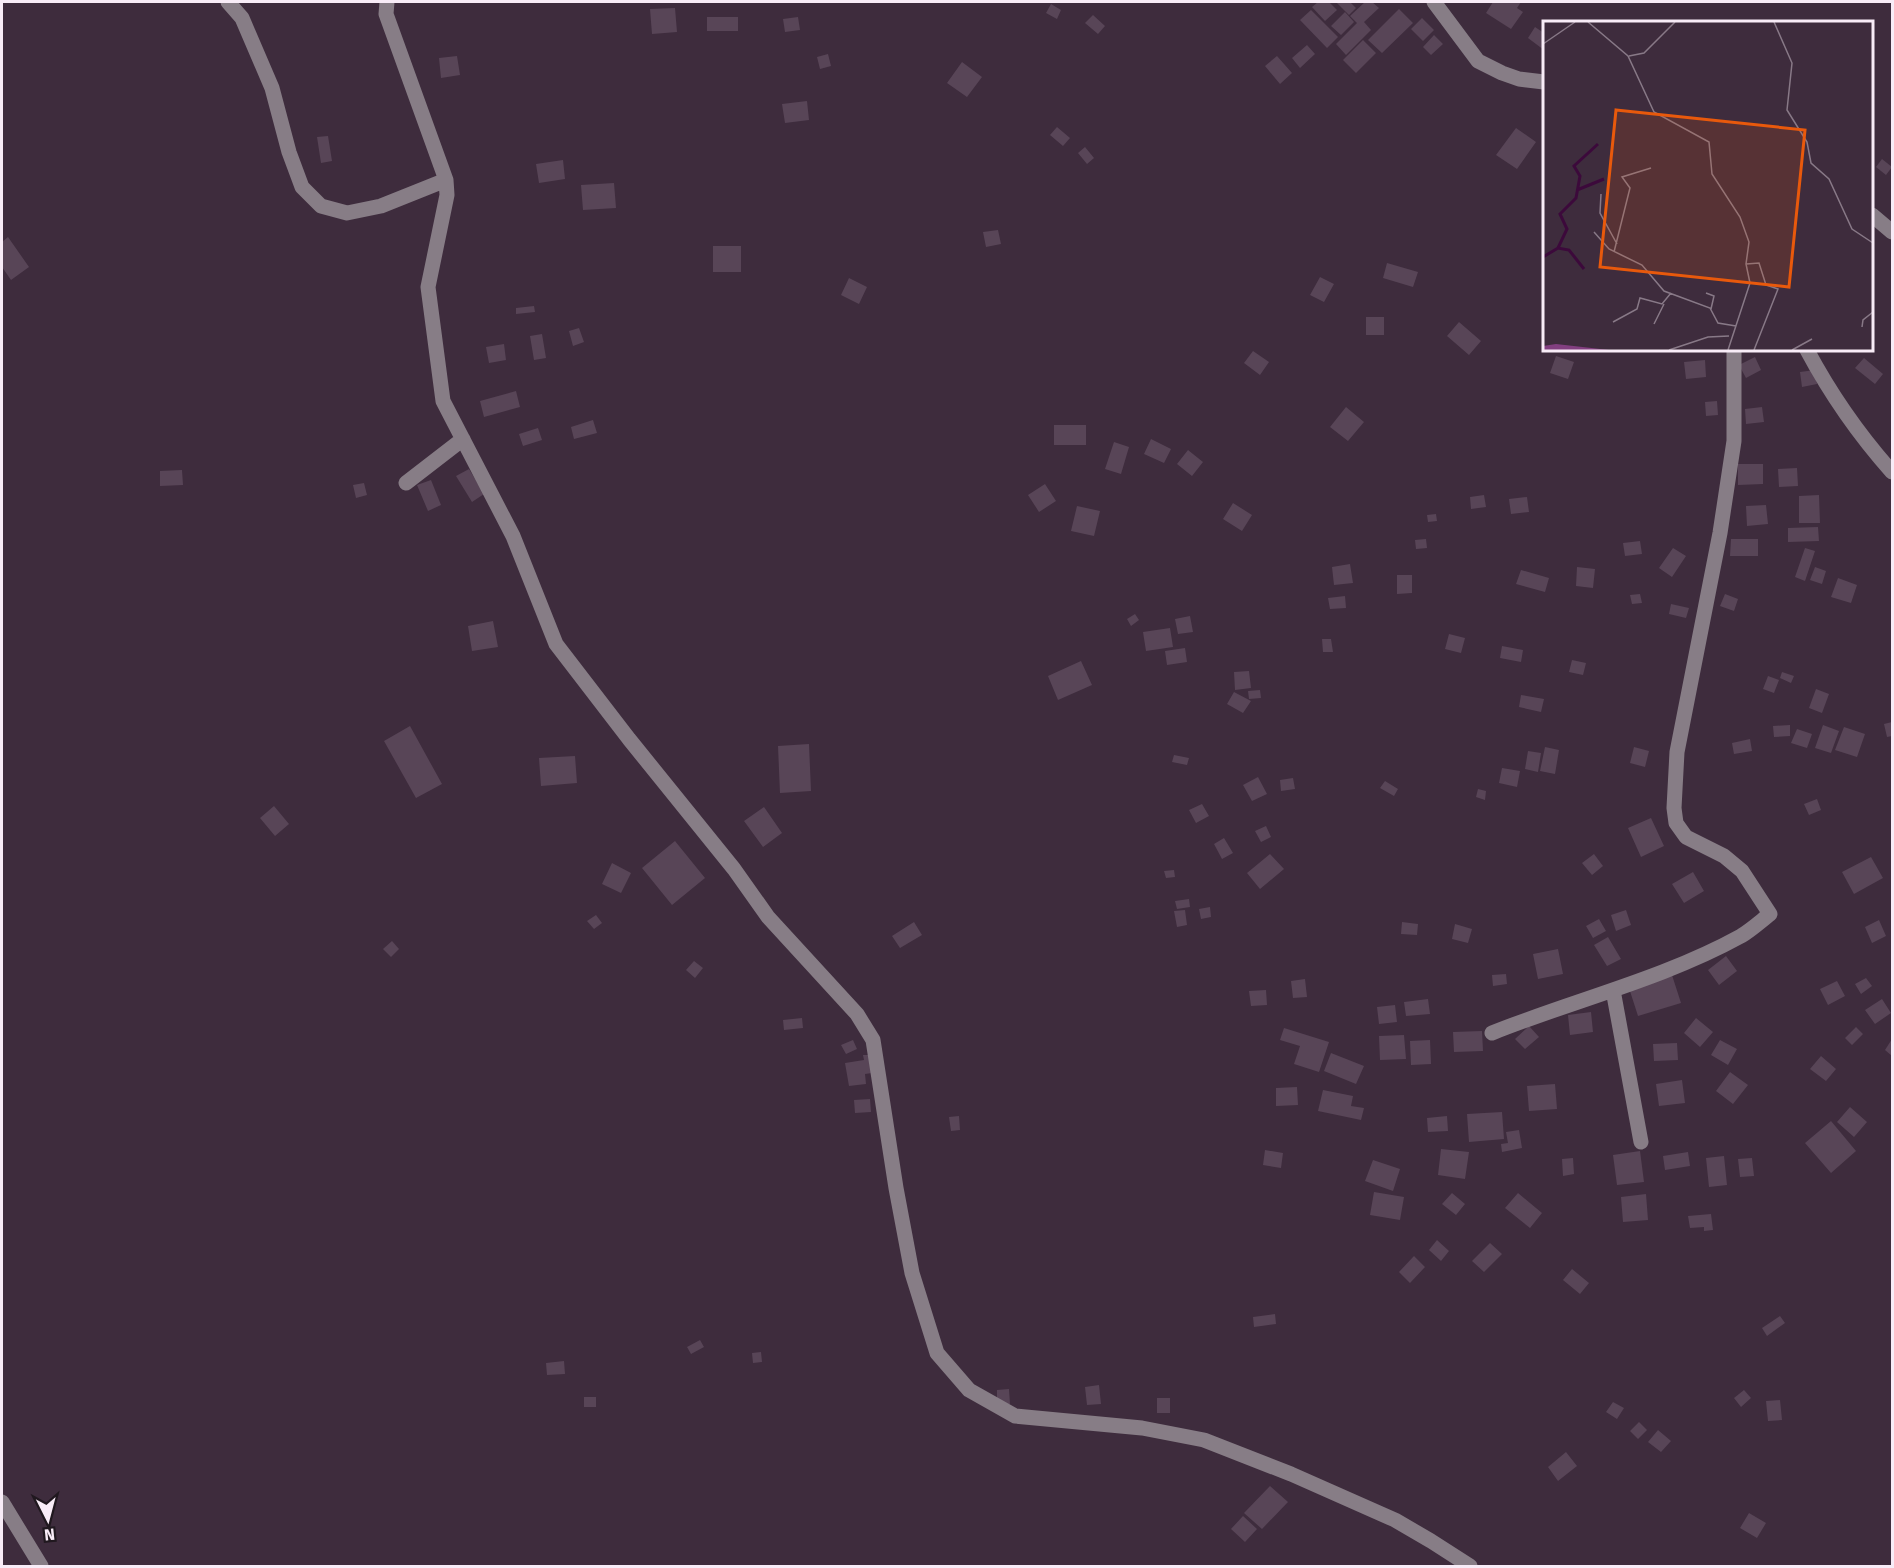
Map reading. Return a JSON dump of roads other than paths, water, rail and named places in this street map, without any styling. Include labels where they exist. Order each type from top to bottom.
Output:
[{"type":"street","points":[[228,2],[242,18],[272,88],[289,152],[302,187],[321,206],[347,213],[381,206],[446,180]]},
{"type":"street","points":[[387,2],[387,14],[446,180],[447,195],[428,287],[443,401],[513,536],[556,644],[734,869],[768,916],[857,1014],[873,1040],[912,1273],[937,1353],[969,1390],[1016,1416],[1142,1428],[1204,1440],[1291,1474],[1395,1520],[1470,1566]]},
{"type":"street","points":[[1434,2],[1478,61],[1519,79],[1543,82]]},
{"type":"street","points":[[1873,216],[1893,232]]},
{"type":"street","points":[[1492,1033],[1538,1014],[1693,960],[1743,935],[1770,914],[1742,871],[1724,856],[1686,837],[1676,823],[1674,808],[1677,752],[1720,533],[1734,441],[1734,351]]},
{"type":"street","points":[[1808,351],[1821,375],[1871,448],[1893,472]]},
{"type":"street","points":[[406,483],[463,440]]},
{"type":"street","points":[[1612,990],[1641,1142]]},
{"type":"street","points":[[2,1502],[41,1566]]}]
